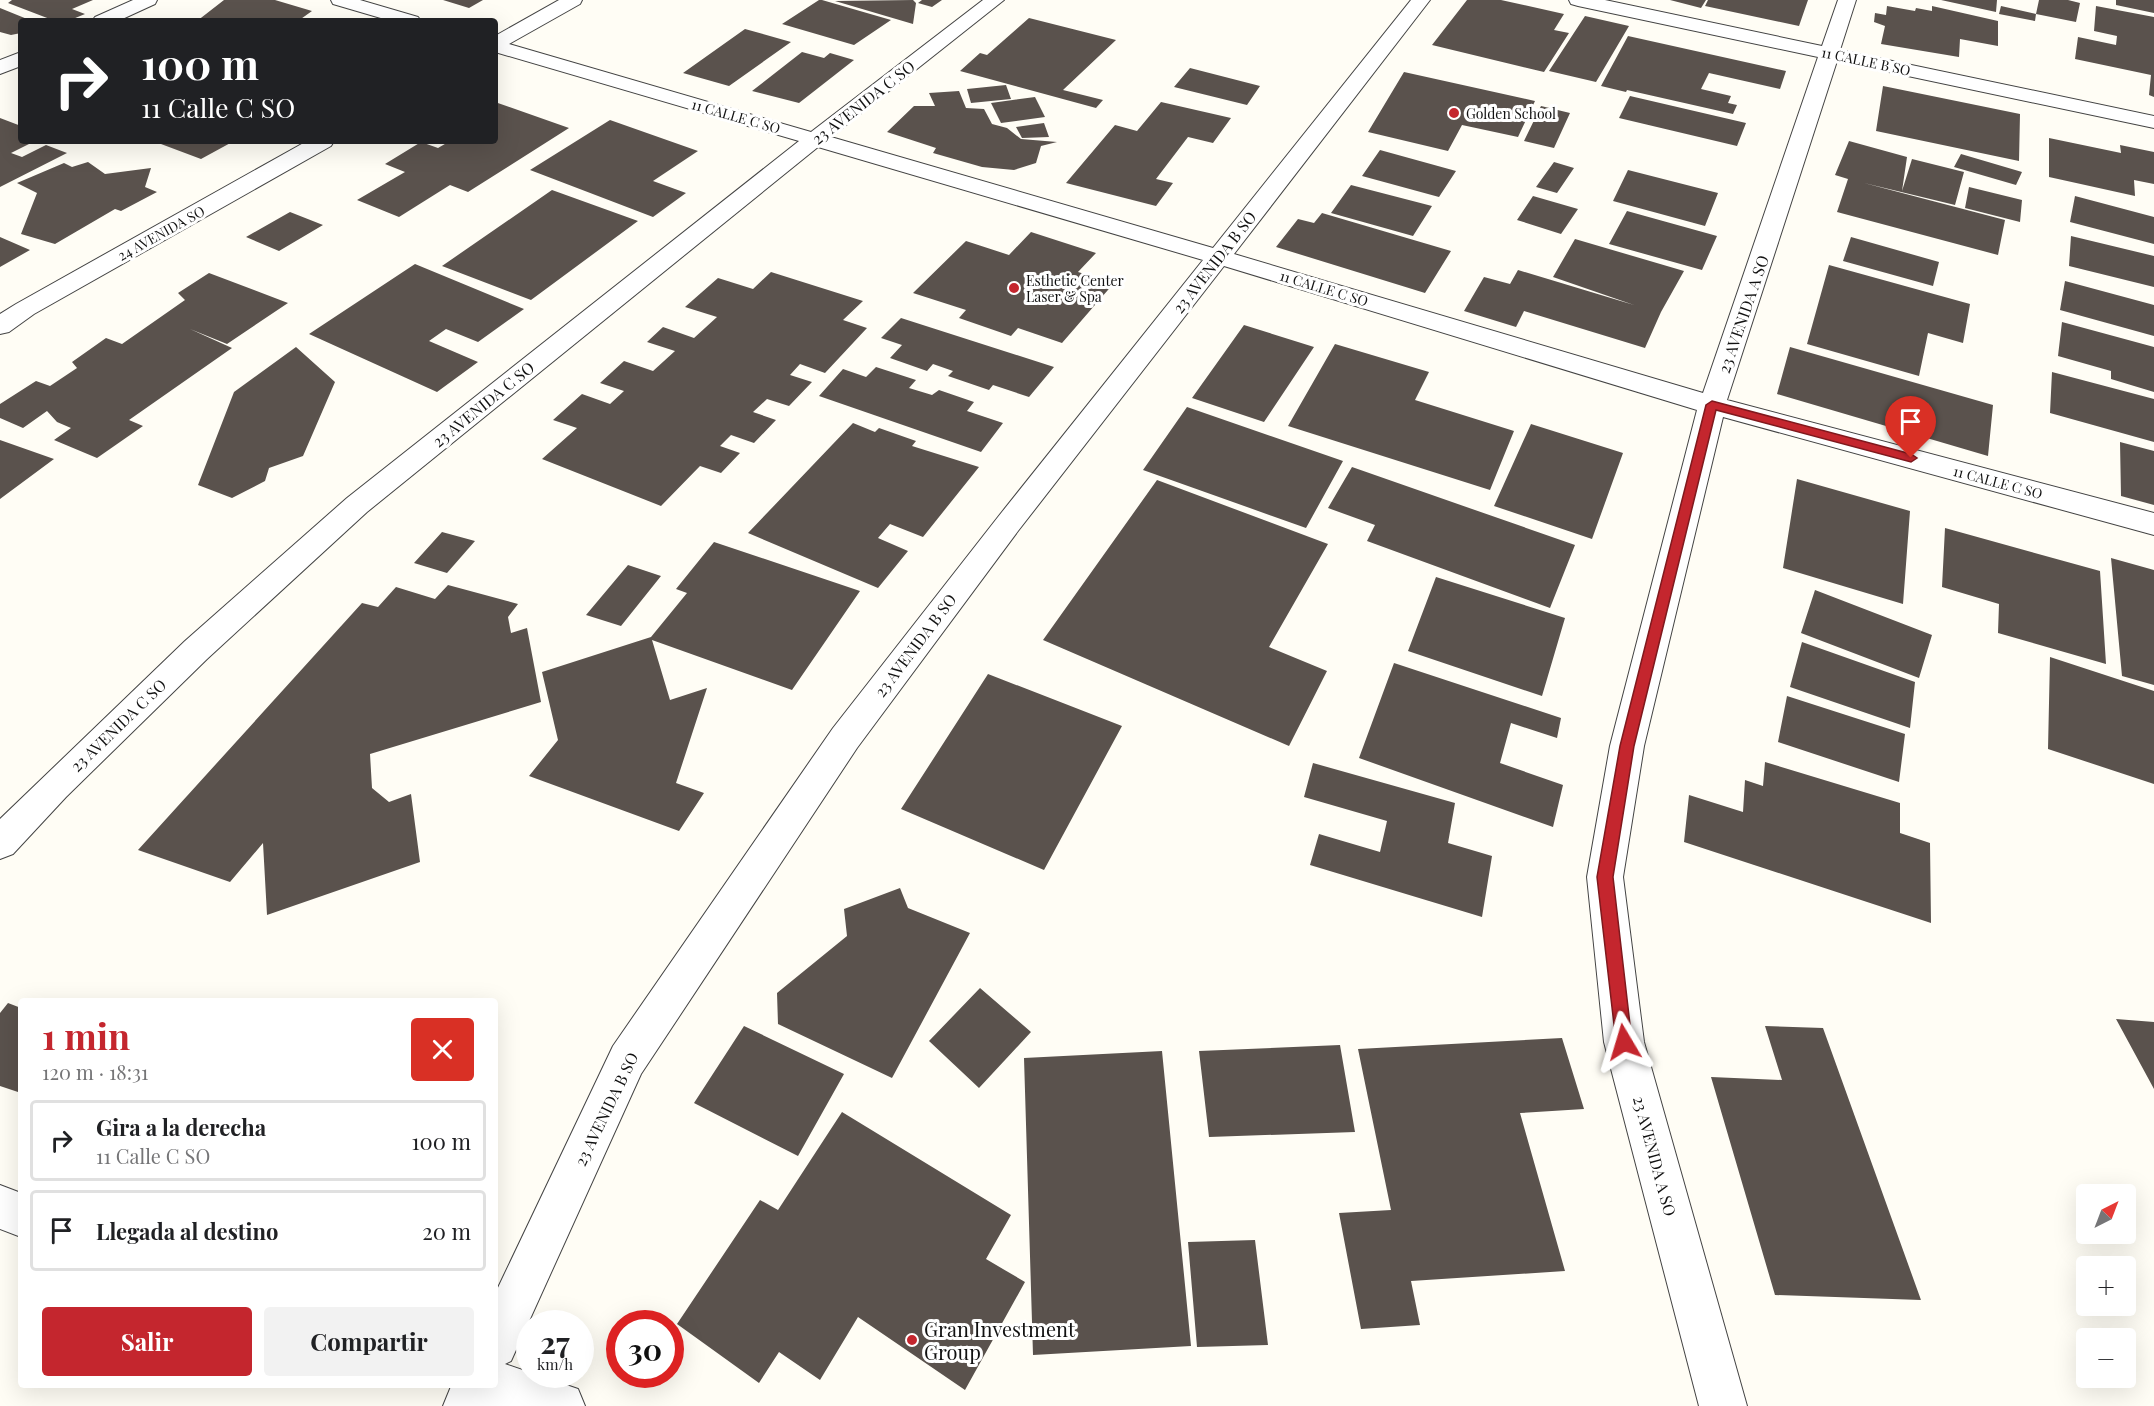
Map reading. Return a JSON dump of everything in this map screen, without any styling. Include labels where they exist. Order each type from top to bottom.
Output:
[{"type":"street","points":[[109,18],[148,0]]},
{"type":"street","points":[[340,0],[401,18]]},
{"type":"street","points":[[498,43],[573,0]]},
{"type":"street","name":"23 AVENIDA C SO","points":[[0,843],[54,787],[196,650],[357,505],[814,139],[995,0]]},
{"type":"street","name":"23 AVENIDA B SO","points":[[498,1339],[627,1060],[845,738],[1008,524],[1420,0]]},
{"type":"street","name":"11 CALLE B SO","points":[[1578,0],[2154,122]]},
{"type":"street","name":"23 AVENIDA A SO","points":[[1723,1406],[1624,1042],[1605,877],[1627,746],[1712,405],[1831,54],[1847,0]]},
{"type":"street","name":"11 CALLE C SO","points":[[498,46],[1712,405],[2154,524]]},
{"type":"street","points":[[0,68],[18,59]]},
{"type":"street","name":"24 AVENIDA SO","points":[[0,326],[318,144]]},
{"type":"street","points":[[0,1207],[18,1214]]},
{"type":"street","points":[[498,1385],[561,1406]]},
{"type":"street","points":[[468,1406],[475,1388]]},
{"type":"building","points":[[12,0],[93,0],[72,9],[85,14],[75,18],[47,18],[8,3]]},
{"type":"building","points":[[224,0],[275,0],[312,11],[302,18],[201,18]]},
{"type":"building","points":[[443,0],[483,0],[469,8]]},
{"type":"building","points":[[819,0],[891,20],[854,45],[782,24]]},
{"type":"building","points":[[913,0],[916,3],[913,24],[835,1]]},
{"type":"building","points":[[922,0],[942,0],[932,7],[918,3]]},
{"type":"building","points":[[1467,0],[1501,0],[1564,14],[1554,30],[1569,33],[1544,72],[1432,45]]},
{"type":"building","points":[[1670,0],[1706,0],[1701,8]]},
{"type":"building","points":[[1708,0],[1808,0],[1799,26],[1705,6]]},
{"type":"building","points":[[1941,0],[1997,0],[1996,12]]},
{"type":"building","points":[[2039,0],[2068,0],[2080,3],[2076,22],[2036,14]]},
{"type":"building","points":[[2116,0],[2154,0],[2154,13],[2116,5]]},
{"type":"building","points":[[1887,6],[1915,11],[1916,8],[1932,11],[1932,6],[1998,21],[1998,46],[1960,39],[1959,57],[1881,44],[1885,26],[1874,22],[1875,13],[1886,15]]},
{"type":"building","points":[[2001,6],[2036,14],[2035,21],[1999,14]]},
{"type":"building","points":[[2096,6],[2154,17],[2154,97],[2149,95],[2151,75],[2075,59],[2078,37],[2116,45],[2117,36],[2094,31]]},
{"type":"building","points":[[0,8],[25,18],[18,18],[18,34],[11,35],[0,32]]},
{"type":"building","points":[[1585,16],[1629,26],[1596,82],[1549,71]]},
{"type":"building","points":[[1029,18],[1116,40],[1063,90],[1103,100],[1096,108],[960,71],[980,53],[987,55]]},
{"type":"building","points":[[745,29],[791,42],[729,86],[683,73]]},
{"type":"building","points":[[1628,36],[1786,71],[1780,89],[1709,73],[1701,89],[1731,96],[1728,103],[1737,105],[1733,114],[1601,86]]},
{"type":"building","points":[[802,52],[824,58],[830,53],[854,60],[799,103],[752,91]]},
{"type":"building","points":[[1190,68],[1260,86],[1247,105],[1174,87]]},
{"type":"building","name":"Golden School","points":[[1404,72],[1535,101],[1518,137],[1462,125],[1448,151],[1368,132]]},
{"type":"building","points":[[1006,85],[1011,99],[971,103],[967,89]]},
{"type":"building","points":[[1883,86],[2020,114],[2019,161],[1876,131]]},
{"type":"building","points":[[959,91],[966,108],[984,109],[992,124],[1007,128],[1021,139],[1057,142],[1041,146],[1036,163],[1014,170],[982,167],[933,153],[936,148],[887,132],[914,106],[935,106],[929,93]]},
{"type":"building","points":[[1630,96],[1746,123],[1737,146],[1619,118]]},
{"type":"building","points":[[1035,97],[1045,117],[1001,123],[991,103]]},
{"type":"building","points":[[1161,102],[1231,118],[1213,143],[1188,137],[1156,179],[1173,183],[1156,206],[1066,183],[1115,125],[1137,131]]},
{"type":"building","points":[[498,103],[569,128],[468,192],[450,185],[399,217],[357,200],[405,172],[385,164],[418,144],[438,148],[445,144],[498,144]]},
{"type":"building","points":[[1541,106],[1570,113],[1554,148],[1524,141]]},
{"type":"building","points":[[0,118],[18,125],[18,144],[29,144],[11,153],[22,157],[46,145],[67,153],[0,187]]},
{"type":"building","points":[[610,120],[698,151],[653,181],[686,193],[653,217],[530,170]]},
{"type":"building","points":[[1044,123],[1049,137],[1022,138],[1016,127]]},
{"type":"building","points":[[2049,138],[2121,153],[2120,145],[2154,152],[2154,184],[2134,180],[2135,196],[2049,177]]},
{"type":"building","points":[[1849,141],[1907,157],[1902,191],[1912,159],[1964,172],[1955,205],[1864,183],[2005,220],[1998,255],[1837,212],[1848,179],[1835,175]]},
{"type":"building","points":[[161,144],[228,144],[201,159]]},
{"type":"building","points":[[1380,150],[1456,171],[1439,197],[1362,176]]},
{"type":"building","points":[[1961,154],[2022,172],[2016,185],[1954,167]]},
{"type":"building","points":[[88,162],[105,174],[151,168],[145,187],[157,192],[121,211],[115,209],[55,244],[21,234],[37,193],[17,183],[64,163],[72,167]]},
{"type":"building","points":[[1554,162],[1574,168],[1557,193],[1536,187]]},
{"type":"building","points":[[1628,170],[1718,193],[1705,226],[1613,201]]},
{"type":"building","points":[[1351,185],[1432,206],[1413,236],[1331,213]]},
{"type":"building","points":[[1969,187],[2022,200],[2020,222],[1965,208]]},
{"type":"building","points":[[552,190],[638,221],[531,300],[442,266]]},
{"type":"building","points":[[1533,196],[1578,209],[1561,234],[1517,220]]},
{"type":"building","points":[[2075,196],[2154,217],[2154,244],[2070,222]]},
{"type":"building","points":[[1627,211],[1717,236],[1702,270],[1609,244]]},
{"type":"building","points":[[290,212],[323,225],[279,251],[246,237]]},
{"type":"building","points":[[1322,213],[1451,251],[1425,293],[1276,247],[1298,219],[1314,223]]},
{"type":"building","name":"Esthetic Center Laser & Spa","points":[[1031,232],[1096,253],[1078,272],[1114,283],[1062,343],[1018,328],[1011,336],[959,318],[966,310],[913,293],[966,241],[1009,255]]},
{"type":"building","points":[[2071,236],[2154,256],[2154,287],[2069,266]]},
{"type":"building","points":[[0,237],[30,250],[0,267]]},
{"type":"building","points":[[1851,237],[1939,262],[1933,286],[1843,261]]},
{"type":"building","points":[[1575,239],[1684,271],[1661,312],[1645,348],[1524,311],[1516,327],[1464,311],[1484,277],[1510,284],[1518,270],[1634,305],[1553,277]]},
{"type":"building","points":[[415,264],[524,309],[478,342],[446,329],[429,341],[478,362],[437,392],[309,334]]},
{"type":"building","points":[[1829,265],[1970,304],[1963,343],[1928,333],[1919,376],[1807,344]]},
{"type":"building","points":[[771,272],[863,301],[843,320],[867,328],[825,373],[800,364],[790,375],[812,382],[789,406],[767,399],[753,412],[776,420],[754,443],[731,435],[720,446],[740,453],[721,473],[700,466],[661,506],[542,459],[577,428],[553,420],[582,394],[610,404],[624,391],[600,383],[624,361],[653,371],[675,351],[647,342],[663,327],[694,338],[717,317],[685,307],[718,278],[753,289]]},
{"type":"building","points":[[209,273],[288,303],[227,344],[190,329],[232,348],[129,420],[143,426],[97,458],[54,440],[71,428],[57,422],[47,411],[23,428],[0,418],[0,404],[36,381],[50,386],[77,368],[72,362],[106,338],[122,344],[185,300],[178,293]]},
{"type":"building","points":[[2065,281],[2154,305],[2154,336],[2060,310]]},
{"type":"building","points":[[901,318],[1054,367],[1029,397],[993,385],[989,390],[948,376],[953,371],[933,364],[927,371],[890,358],[902,345],[881,338]]},
{"type":"building","points":[[2062,322],[2154,347],[2154,392],[2111,379],[2111,371],[2058,356]]},
{"type":"building","points":[[1244,325],[1314,347],[1264,422],[1192,398]]},
{"type":"building","points":[[1335,344],[1429,372],[1415,400],[1514,431],[1490,490],[1288,426]]},
{"type":"building","points":[[296,347],[335,382],[303,456],[269,468],[265,481],[232,498],[198,485],[234,392]]},
{"type":"building","points":[[1790,347],[1993,405],[1988,456],[1777,394]]},
{"type":"building","points":[[876,367],[916,380],[909,388],[932,395],[939,390],[974,402],[967,411],[1003,423],[981,452],[819,396],[843,369],[866,377]]},
{"type":"building","points":[[2052,372],[2154,399],[2154,442],[2050,413]]},
{"type":"building","points":[[1187,407],[1343,461],[1306,528],[1143,470]]},
{"type":"building","points":[[853,423],[875,432],[879,428],[916,441],[912,446],[979,467],[923,537],[890,524],[878,538],[908,551],[878,588],[748,533]]},
{"type":"building","points":[[1531,424],[1623,453],[1592,539],[1494,506]]},
{"type":"building","points":[[0,440],[54,459],[0,499]]},
{"type":"building","points":[[2120,442],[2154,451],[2154,505],[2121,496]]},
{"type":"building","points":[[1352,467],[1575,545],[1550,608],[1367,541],[1375,525],[1328,508]]},
{"type":"building","points":[[1797,479],[1910,511],[1903,604],[1783,568]]},
{"type":"building","points":[[1157,480],[1328,544],[1269,647],[1327,671],[1289,746],[1043,640]]},
{"type":"building","points":[[1945,528],[2100,571],[2106,664],[1998,633],[1999,604],[1942,587]]},
{"type":"building","points":[[442,532],[475,541],[447,573],[414,563]]},
{"type":"building","points":[[714,542],[860,591],[792,690],[652,640],[670,700],[707,688],[676,783],[704,793],[679,831],[529,776],[558,740],[542,672],[651,637],[687,593],[676,589]]},
{"type":"building","points":[[2111,558],[2154,570],[2154,685],[2122,676]]},
{"type":"building","points":[[628,565],[661,576],[621,626],[586,615]]},
{"type":"building","points":[[1436,577],[1565,618],[1542,696],[1408,651]]},
{"type":"building","points":[[448,585],[518,604],[508,617],[511,633],[527,628],[541,702],[370,754],[372,788],[389,802],[411,794],[420,862],[267,915],[263,843],[230,882],[138,850],[362,603],[378,607],[396,587],[435,599]]},
{"type":"building","points":[[1815,590],[1932,635],[1919,678],[1801,633]]},
{"type":"building","points":[[1802,642],[1915,682],[1910,728],[1790,687]]},
{"type":"building","points":[[2050,657],[2154,691],[2154,784],[2048,749]]},
{"type":"building","points":[[1394,663],[1561,718],[1557,738],[1511,723],[1500,763],[1563,785],[1553,827],[1359,758]]},
{"type":"building","points":[[988,674],[1122,726],[1044,870],[901,809]]},
{"type":"building","points":[[1787,696],[1905,734],[1899,782],[1778,742]]},
{"type":"building","points":[[1765,762],[1900,803],[1900,833],[1930,843],[1931,923],[1684,842],[1689,795],[1743,812],[1745,780],[1763,786]]},
{"type":"building","points":[[1313,763],[1455,803],[1448,843],[1492,856],[1482,917],[1310,865],[1319,834],[1380,852],[1387,821],[1304,797]]},
{"type":"building","points":[[900,888],[908,908],[970,933],[892,1078],[778,1024],[777,993],[847,936],[844,909]]},
{"type":"building","points":[[980,988],[1031,1032],[979,1088],[929,1041]]},
{"type":"building","points":[[8,1003],[18,1007],[18,1092],[0,1086],[0,1013]]},
{"type":"building","points":[[2116,1019],[2154,1022],[2154,1089]]},
{"type":"building","points":[[744,1026],[844,1074],[798,1156],[694,1103]]},
{"type":"building","points":[[1765,1026],[1823,1028],[1921,1300],[1775,1295],[1711,1077],[1782,1080]]},
{"type":"building","points":[[1562,1038],[1584,1109],[1520,1113],[1565,1271],[1411,1281],[1420,1325],[1361,1329],[1339,1213],[1391,1210],[1358,1049]]},
{"type":"building","points":[[1340,1045],[1355,1132],[1209,1137],[1199,1051]]},
{"type":"building","points":[[1162,1051],[1191,1346],[1033,1355],[1024,1058]]},
{"type":"building","points":[[842,1112],[1011,1215],[986,1259],[1025,1282],[965,1390],[858,1317],[820,1380],[779,1352],[759,1383],[684,1329],[684,1314],[760,1200],[778,1210]]},
{"type":"building","points":[[1255,1240],[1268,1345],[1197,1347],[1188,1242]]},
{"type":"place","name":"Golden School","points":[[1454,113]]},
{"type":"place","name":"Esthetic Center Laser & Spa","points":[[1014,288]]},
{"type":"place","name":"Gran Investment Group","points":[[912,1340]]},
{"type":"route","points":[[1624,1042],[1605,877],[1627,746],[1712,405],[1911,458]]}]
